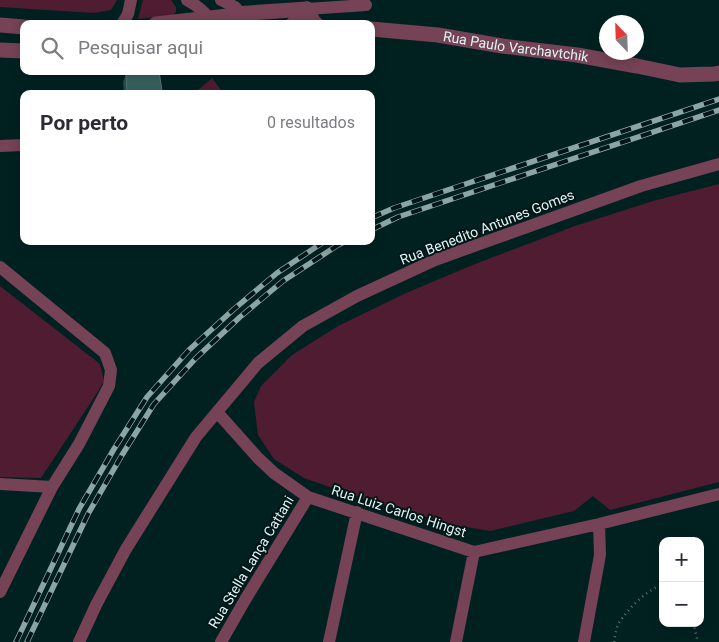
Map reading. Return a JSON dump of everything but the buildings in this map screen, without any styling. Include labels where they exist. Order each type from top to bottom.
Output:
[{"type":"street","points":[[124,20],[128,14],[131,0]]},
{"type":"street","points":[[187,0],[230,19]]},
{"type":"street","points":[[221,0],[235,7],[230,19]]},
{"type":"street","points":[[215,20],[307,8],[366,5]]},
{"type":"street","points":[[297,20],[307,8]]},
{"type":"street","points":[[307,8],[313,20]]},
{"type":"street","points":[[0,25],[20,27]]},
{"type":"street","name":"Rua Paulo Varchavtchik","points":[[375,29],[438,35],[502,46],[577,55],[680,75],[719,73]]},
{"type":"street","points":[[0,50],[20,52]]},
{"type":"street","points":[[0,146],[20,145]]},
{"type":"street","name":"Rua Benedito Antunes Gomes","points":[[79,642],[126,549],[196,438],[258,362],[303,326],[357,296],[435,260],[641,186],[719,164]]},
{"type":"street","points":[[0,267],[105,354],[111,370],[109,386],[79,444],[52,487],[0,592]]},
{"type":"street","name":"Rua Luiz Carlos Hingst","points":[[217,412],[274,473],[308,497],[474,552],[599,524],[719,494]]},
{"type":"street","points":[[0,484],[52,487]]},
{"type":"street","name":"Rua Stella Lança Cattani","points":[[221,642],[308,497]]},
{"type":"street","points":[[329,642],[357,512]]},
{"type":"street","points":[[584,642],[600,555],[599,524]]},
{"type":"street","points":[[456,642],[474,552]]},
{"type":"path","points":[[614,642],[618,624],[630,610],[654,588],[659,586]]},
{"type":"path","points":[[694,627],[698,642]]},
{"type":"shaded area","points":[[0,0],[117,0],[111,10],[94,13],[0,7]]},
{"type":"shaded area","points":[[143,0],[171,0],[176,7],[176,12],[173,15],[138,19]]},
{"type":"shaded area","points":[[212,78],[221,90],[198,90]]},
{"type":"shaded area","points":[[719,184],[719,482],[610,510],[593,496],[574,511],[490,531],[454,525],[367,500],[304,478],[274,459],[258,435],[254,402],[261,386],[292,355],[338,326],[406,293],[475,264],[575,226],[653,201]]},
{"type":"shaded area","points":[[0,286],[100,364],[104,381],[41,478],[0,477]]},
{"type":"railway","points":[[375,216],[394,208],[719,99]]},
{"type":"railway","points":[[375,228],[398,217],[719,110]]},
{"type":"railway","points":[[16,642],[79,509],[147,397],[189,350],[234,309],[277,273],[319,245]]},
{"type":"railway","points":[[27,642],[88,514],[154,404],[196,358],[240,317],[283,281],[338,245]]}]
